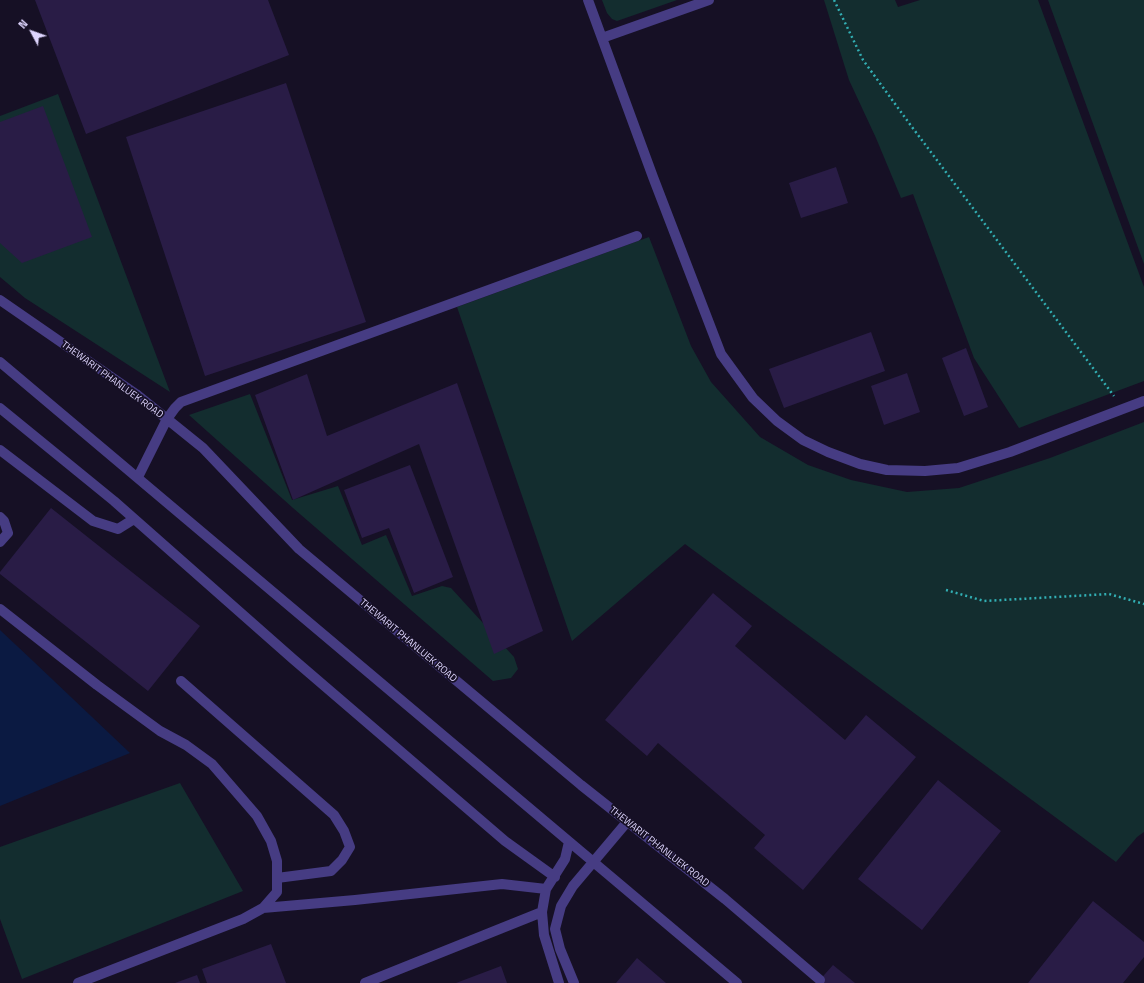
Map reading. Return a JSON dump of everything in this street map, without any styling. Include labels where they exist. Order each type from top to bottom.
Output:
[{"type":"street","points":[[588,0],[721,354],[753,398],[777,421],[803,440],[828,452],[860,464],[887,470],[925,471],[958,468],[1010,452],[1144,401]]},
{"type":"street","points":[[602,38],[709,0]]},
{"type":"street","points":[[138,477],[167,419],[181,402],[637,236]]},
{"type":"street","name":"THEWARIT PHANLUEK ROAD","points":[[0,300],[136,394],[203,448],[299,549],[465,690],[627,822],[725,899],[820,980]]},
{"type":"street","points":[[0,362],[737,983]]},
{"type":"street","points":[[0,408],[134,519],[293,659],[493,831],[554,878]]},
{"type":"street","points":[[0,450],[93,521],[118,529],[134,519]]},
{"type":"street","points":[[0,517],[4,521],[8,533],[0,542]]},
{"type":"street","points":[[0,609],[97,685],[160,731],[186,745],[212,764],[257,816],[271,841],[277,861],[277,892],[263,908],[243,919],[78,983]]},
{"type":"street","points":[[180,681],[334,815],[344,831],[350,847],[342,860],[331,871],[277,878]]},
{"type":"street","points":[[574,983],[560,949],[555,928],[561,906],[573,886],[627,822]]},
{"type":"street","points":[[559,983],[544,935],[542,912],[546,889],[565,859],[569,842]]},
{"type":"street","points":[[263,908],[355,900],[502,884],[546,889]]},
{"type":"street","points":[[365,983],[542,912]]},
{"type":"path","points":[[834,0],[863,60],[1124,409]]},
{"type":"path","points":[[946,590],[984,601],[1110,594],[1144,604]]},
{"type":"green space","points":[[602,0],[677,0],[617,21],[612,19],[607,13]]},
{"type":"green space","points":[[824,0],[895,0],[898,7],[920,0],[1038,0],[1144,287],[1144,381],[1019,428],[974,358],[913,194],[901,198],[876,138],[849,80]]},
{"type":"green space","points":[[1048,0],[1144,0],[1144,264]]},
{"type":"green space","points":[[58,94],[170,392],[25,298],[0,277],[0,116]]},
{"type":"green space","points":[[649,237],[691,346],[711,382],[760,437],[808,465],[851,480],[907,492],[959,488],[1050,458],[1144,422],[1144,832],[1137,837],[1116,862],[685,544],[572,641],[457,307]]},
{"type":"green space","points":[[250,394],[292,500],[338,486],[362,545],[386,535],[412,596],[442,586],[451,588],[514,657],[518,669],[511,678],[493,681],[293,508],[189,415]]},
{"type":"green space","points":[[180,783],[243,891],[22,979],[0,919],[0,847]]},
{"type":"water","points":[[0,630],[33,661],[130,753],[0,806]]},
{"type":"building","points":[[35,0],[268,0],[289,55],[86,134]]},
{"type":"building","points":[[286,83],[366,322],[205,376],[126,137]]},
{"type":"building","points":[[43,106],[92,237],[22,263],[0,243],[0,122]]},
{"type":"building","points":[[836,167],[848,203],[801,218],[789,183]]},
{"type":"building","points":[[871,332],[885,371],[784,408],[769,369]]},
{"type":"building","points":[[966,348],[988,407],[964,416],[942,358]]},
{"type":"building","points":[[907,373],[920,412],[884,425],[871,386]]},
{"type":"building","points":[[307,374],[327,436],[457,383],[543,631],[494,654],[419,444],[293,500],[255,395]]},
{"type":"building","points":[[410,465],[453,577],[414,593],[389,528],[362,538],[344,490]]},
{"type":"building","points":[[51,508],[200,626],[148,691],[0,574],[0,572]]},
{"type":"building","points":[[713,593],[752,626],[735,646],[845,740],[866,715],[916,757],[803,890],[754,848],[765,835],[658,743],[647,756],[605,720]]},
{"type":"building","points":[[938,780],[1001,831],[922,930],[858,879]]},
{"type":"building","points":[[1093,901],[1144,942],[1144,957],[1123,983],[1028,983]]},
{"type":"building","points":[[271,944],[286,983],[207,983],[202,969]]},
{"type":"building","points":[[637,958],[666,983],[616,983]]},
{"type":"building","points":[[833,965],[855,983],[817,983]]},
{"type":"building","points":[[501,966],[507,983],[456,983]]},
{"type":"building","points":[[197,975],[200,983],[175,983]]}]
